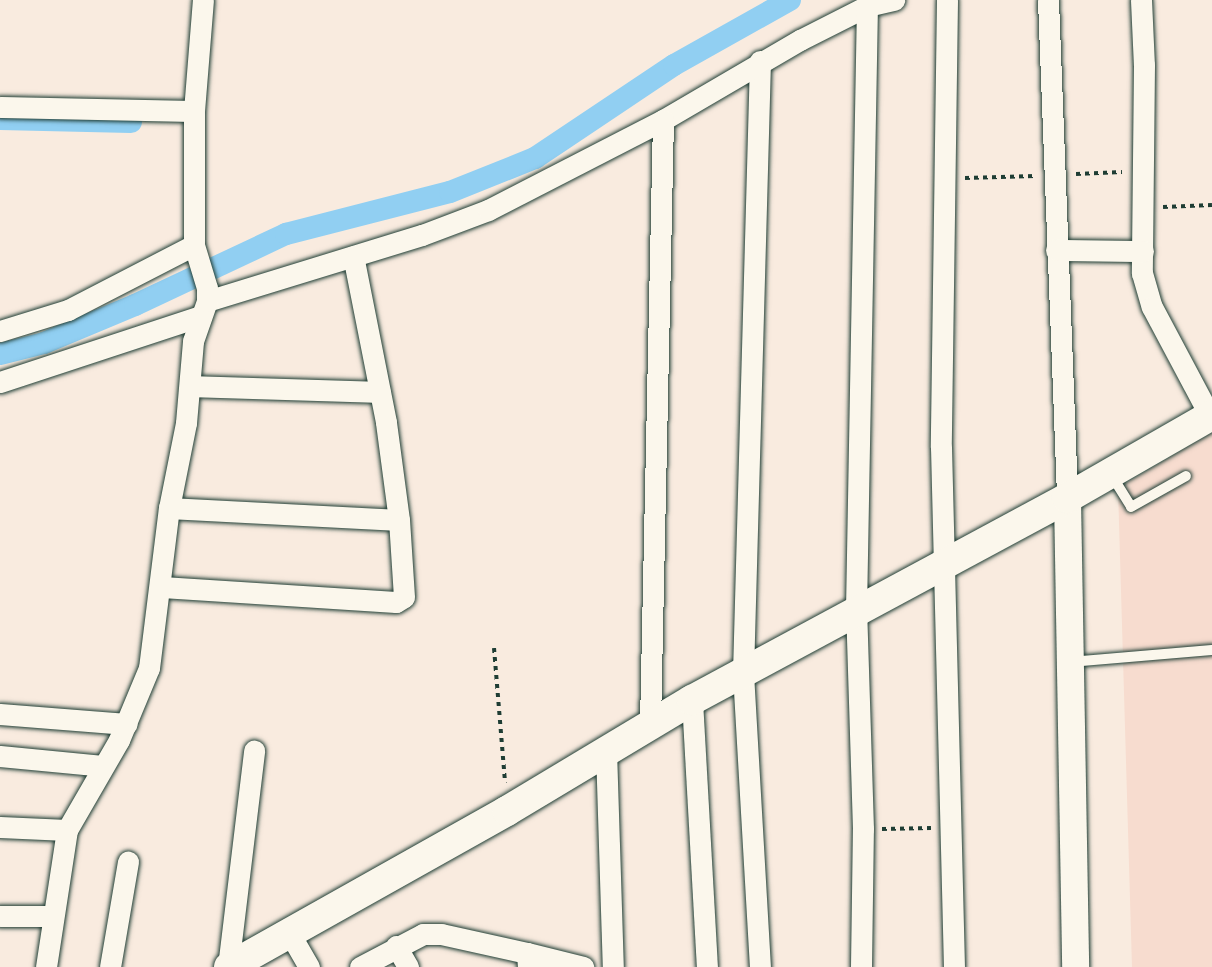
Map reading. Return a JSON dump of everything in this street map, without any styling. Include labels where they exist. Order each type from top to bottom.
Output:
[{"type":"main road","points":[[235,966],[507,811],[692,700],[1067,498],[1211,415]]},
{"type":"street","points":[[46,967],[67,830],[127,724],[149,668],[162,587],[169,508],[182,452],[193,341],[205,302],[196,252],[194,111],[203,0]]},
{"type":"street","points":[[0,382],[205,302],[353,256],[488,210],[663,120],[760,61],[867,6],[894,0]]},
{"type":"street","points":[[947,0],[941,447],[948,828],[954,967]]},
{"type":"street","points":[[1048,0],[1067,498],[1075,967]]},
{"type":"street","points":[[1141,0],[1144,65],[1141,171],[1145,290],[1211,415]]},
{"type":"street","points":[[861,967],[863,829],[856,610],[867,6]]},
{"type":"street","points":[[760,61],[743,673],[760,967]]},
{"type":"street","points":[[0,107],[194,111]]},
{"type":"street","points":[[650,724],[663,120]]},
{"type":"street","points":[[1056,250],[1143,251]]},
{"type":"street","points":[[0,331],[68,310],[196,252]]},
{"type":"street","points":[[162,587],[402,601],[406,591],[399,520],[380,392],[353,256]]},
{"type":"street","points":[[190,386],[380,392]]},
{"type":"street","points":[[169,508],[399,520]]},
{"type":"street","points":[[692,700],[707,967]]},
{"type":"street","points":[[0,714],[127,724]]},
{"type":"street","points":[[606,750],[613,967]]},
{"type":"street","points":[[235,966],[254,752]]},
{"type":"street","points":[[0,756],[103,766]]},
{"type":"street","points":[[0,827],[67,830]]},
{"type":"street","points":[[110,967],[128,862]]},
{"type":"street","points":[[0,916],[53,916]]},
{"type":"street","points":[[290,934],[309,967]]},
{"type":"street","points":[[360,967],[396,946],[423,934],[441,934],[528,960],[583,967]]},
{"type":"street","points":[[396,946],[408,967]]},
{"type":"lane","points":[[1111,473],[1131,507],[1186,476]]},
{"type":"lane","points":[[1069,662],[1212,650]]},
{"type":"path","points":[[944,178],[1141,171]]},
{"type":"path","points":[[1142,208],[1212,206]]},
{"type":"path","points":[[495,648],[507,811]]},
{"type":"path","points":[[863,829],[948,828]]},
{"type":"shaded area","points":[[1212,432],[1212,967],[1132,967],[1118,488]]},
{"type":"waterway","points":[[0,354],[44,343],[135,305],[286,234],[450,192],[535,158],[674,65],[790,0]]},
{"type":"waterway","points":[[0,119],[131,122]]}]
